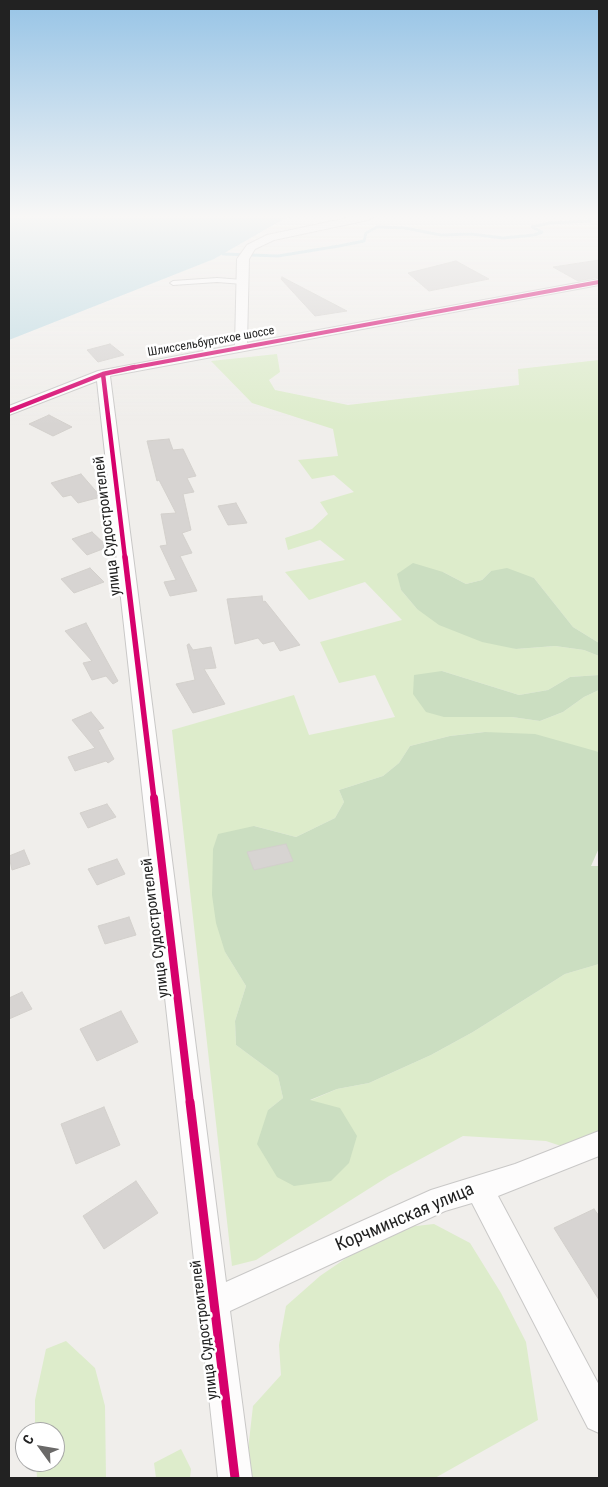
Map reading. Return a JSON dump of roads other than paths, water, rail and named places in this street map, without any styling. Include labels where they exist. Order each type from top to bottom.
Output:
[{"type":"street","points":[[241,349],[243,286]]},
{"type":"street","name":"Шлиссельбургское шоссе","points":[[9,411],[103,374],[576,286]]},
{"type":"street","name":"улица Судостроителей","points":[[103,374],[235,1478]]},
{"type":"street","name":"Корчминская улица","points":[[214,1303],[442,1199],[516,1177],[599,1143]]},
{"type":"street","points":[[478,1187],[599,1417]]},
{"type":"water","points":[[9,286],[145,286],[9,340]]}]
